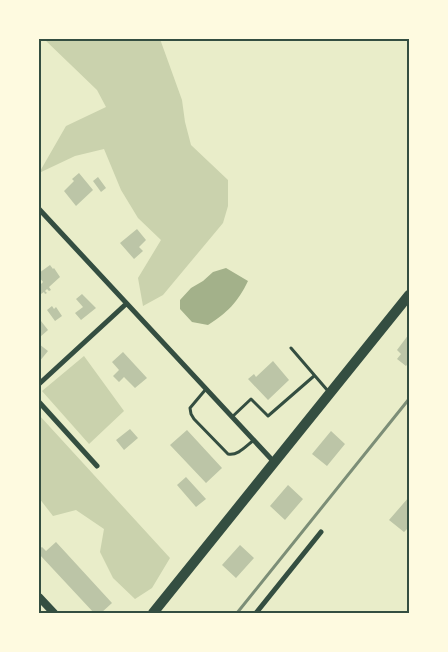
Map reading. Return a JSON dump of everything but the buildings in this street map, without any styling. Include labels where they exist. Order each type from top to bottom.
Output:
[{"type":"main road","points":[[154,613],[409,295]]},
{"type":"street","points":[[39,209],[275,462]]},
{"type":"street","points":[[39,384],[126,304]]},
{"type":"street","points":[[39,402],[97,466]]},
{"type":"street","points":[[256,613],[321,532]]},
{"type":"street","points":[[39,597],[54,613]]},
{"type":"lane","points":[[291,348],[330,394]]},
{"type":"lane","points":[[232,417],[252,399],[268,416],[314,376]]},
{"type":"lane","points":[[206,389],[190,408],[190,414],[194,419],[228,454],[236,454],[254,440]]},
{"type":"shaded area","points":[[44,39],[160,39],[182,100],[191,145],[228,180],[228,206],[223,223],[163,295],[143,306],[138,278],[161,240],[138,218],[121,190],[104,149],[75,156],[39,173],[66,126],[106,107],[97,90]]},
{"type":"shaded area","points":[[226,268],[248,281],[240,295],[221,316],[208,325],[192,322],[180,309],[180,300],[191,288],[213,272]]},
{"type":"shaded area","points":[[84,356],[124,411],[89,444],[42,391]]},
{"type":"shaded area","points":[[39,415],[170,558],[152,588],[135,599],[113,578],[100,552],[104,529],[76,510],[53,516],[39,498]]},
{"type":"railway","points":[[237,613],[409,399]]}]
